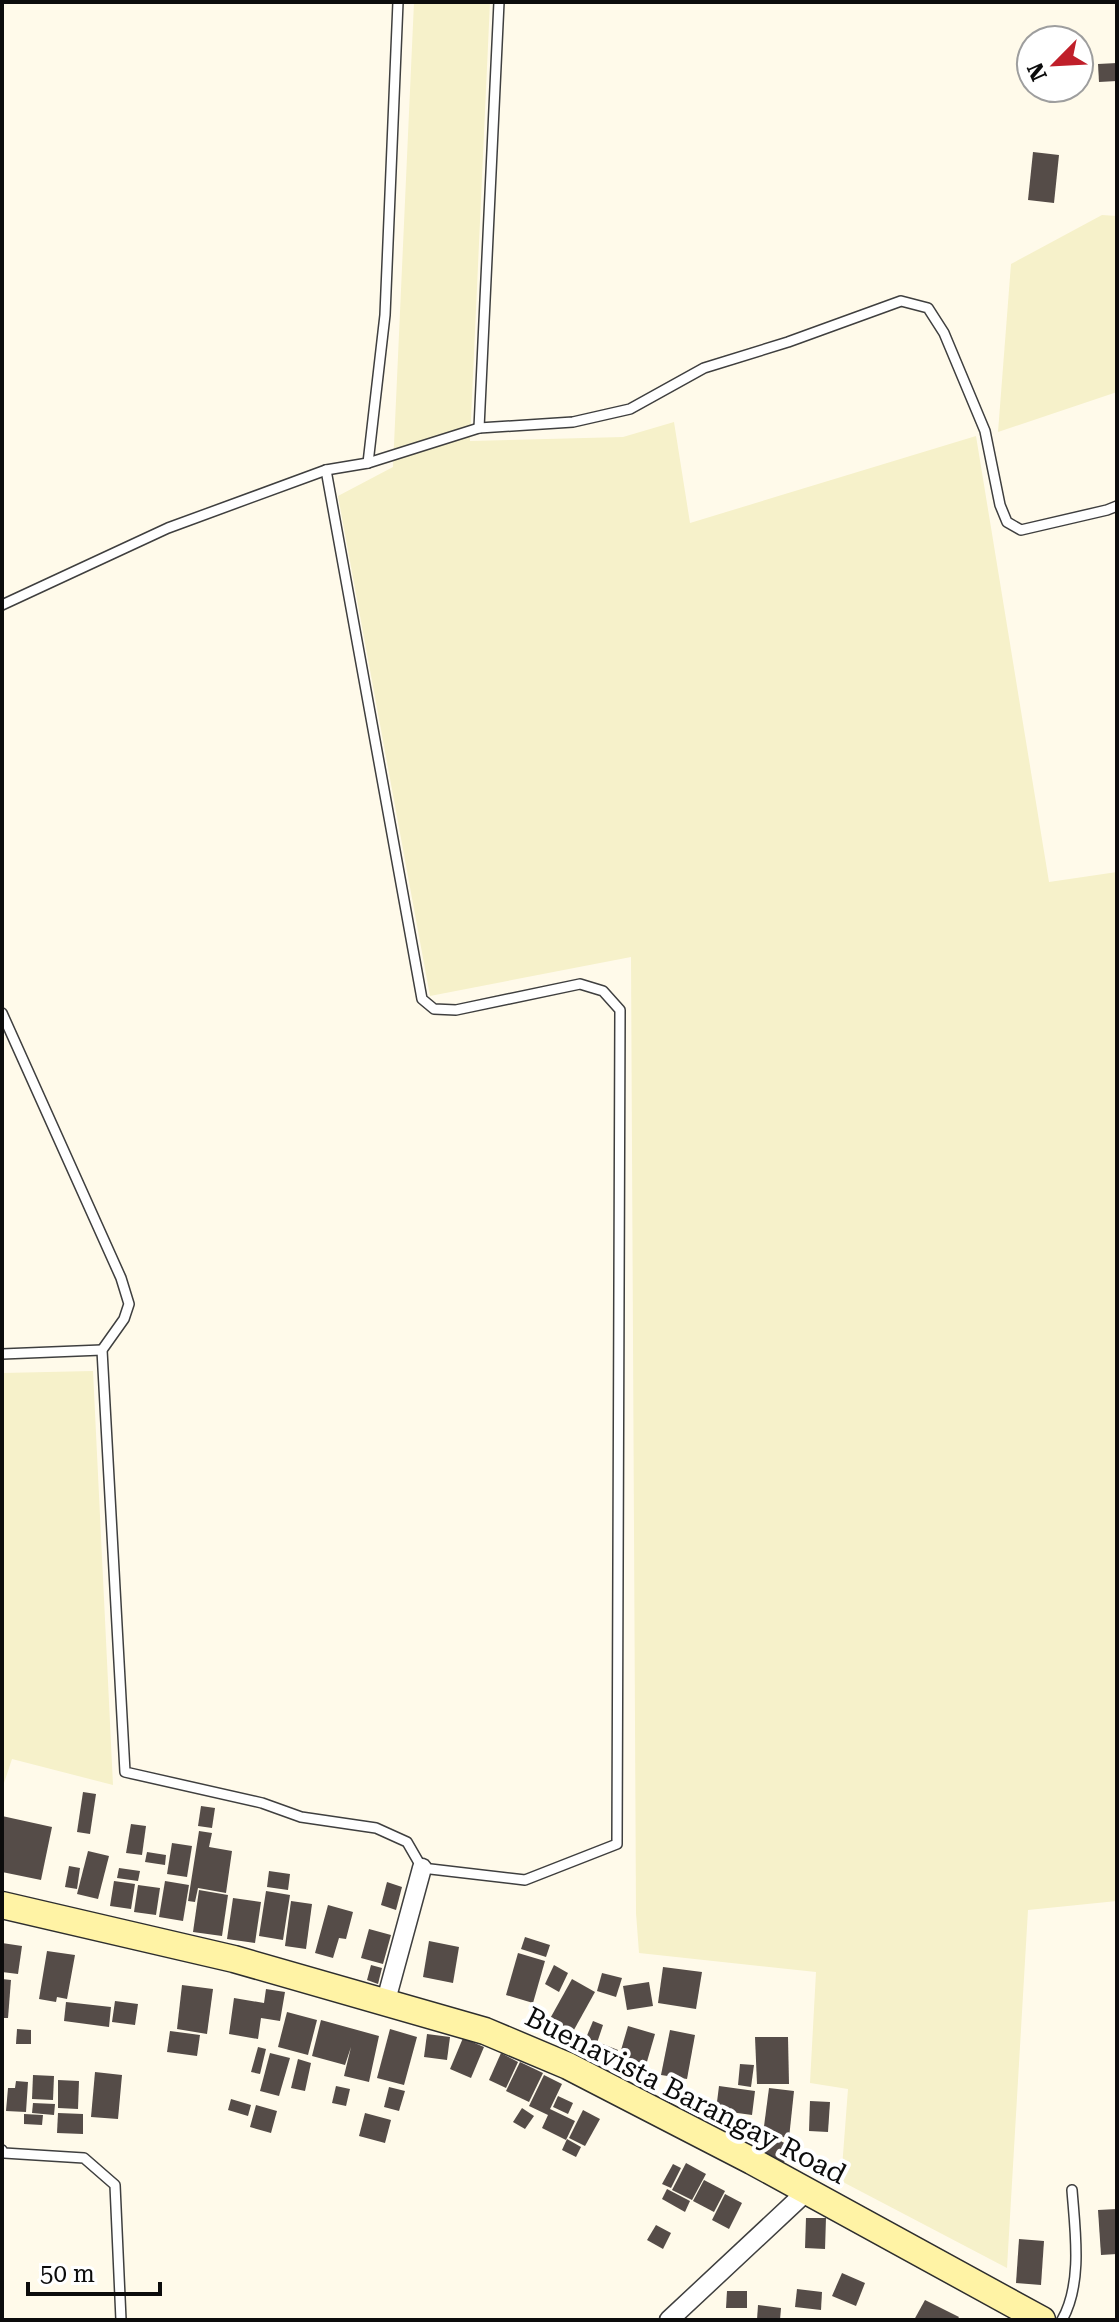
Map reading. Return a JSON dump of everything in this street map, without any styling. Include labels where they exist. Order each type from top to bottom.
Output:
[{"type":"street","points":[[385,2004],[422,1868]]},
{"type":"street","name":"Buenavista Barangay Road","points":[[2,1905],[191,1948],[485,2031],[517,2043],[568,2066],[807,2191],[1042,2320]]},
{"type":"street","points":[[669,2320],[807,2191]]},
{"type":"lane","points":[[368,463],[385,315],[398,2]]},
{"type":"lane","points":[[479,428],[499,2]]},
{"type":"lane","points":[[2,605],[168,528],[326,470],[368,463],[479,428],[573,422],[630,409],[704,368],[788,342],[901,301],[928,308],[944,333],[985,431],[1000,505],[1007,522],[1021,530],[1117,506]]},
{"type":"lane","points":[[2,1013],[121,1278],[129,1304],[124,1319],[102,1350],[125,1772],[262,1803],[301,1817],[376,1828],[407,1842],[422,1868],[525,1880],[617,1844],[620,1010],[603,991],[580,984],[456,1010],[434,1009],[422,999],[326,470]]},
{"type":"lane","points":[[2,1354],[102,1350]]},
{"type":"lane","points":[[2,2150],[4,2153],[84,2158],[115,2185],[121,2320]]},
{"type":"lane","points":[[1062,2320],[1070,2302],[1073,2279],[1076,2238],[1072,2190]]},
{"type":"shaded area","points":[[414,2],[490,2],[470,441],[623,437],[674,422],[690,523],[976,436],[1049,882],[1117,872],[1117,1901],[1028,1910],[1007,2268],[841,2181],[848,2089],[810,2083],[816,1972],[639,1953],[636,1913],[631,957],[430,996],[338,496],[393,467]]},
{"type":"shaded area","points":[[1102,215],[1117,216],[1117,392],[998,432],[1011,264]]},
{"type":"shaded area","points":[[93,1371],[113,1785],[12,1759],[2,1789],[2,1373]]},
{"type":"building","points":[[1117,63],[1117,81],[1099,82],[1098,64]]},
{"type":"building","points":[[1033,152],[1059,155],[1054,203],[1028,200]]},
{"type":"building","points":[[83,1792],[96,1794],[90,1834],[77,1832]]},
{"type":"building","points":[[201,1806],[215,1808],[212,1828],[198,1826]]},
{"type":"building","points":[[2,1816],[52,1827],[41,1880],[2,1872]]},
{"type":"building","points":[[131,1824],[146,1826],[142,1855],[126,1853]]},
{"type":"building","points":[[199,1831],[212,1833],[209,1847],[232,1851],[226,1893],[198,1888],[195,1902],[188,1901]]},
{"type":"building","points":[[172,1843],[192,1846],[187,1877],[167,1874]]},
{"type":"building","points":[[88,1851],[109,1856],[98,1899],[77,1894]]},
{"type":"building","points":[[147,1852],[166,1855],[165,1865],[145,1862]]},
{"type":"building","points":[[69,1866],[80,1868],[77,1889],[65,1887]]},
{"type":"building","points":[[119,1868],[140,1871],[138,1881],[117,1878]]},
{"type":"building","points":[[269,1871],[290,1874],[288,1890],[267,1887]]},
{"type":"building","points":[[114,1881],[135,1884],[131,1909],[110,1906]]},
{"type":"building","points":[[165,1881],[189,1885],[183,1921],[159,1917]]},
{"type":"building","points":[[387,1882],[402,1887],[396,1910],[381,1905]]},
{"type":"building","points":[[138,1885],[160,1888],[156,1915],[134,1912]]},
{"type":"building","points":[[199,1890],[228,1895],[222,1936],[193,1932]]},
{"type":"building","points":[[266,1891],[290,1895],[283,1940],[259,1936]]},
{"type":"building","points":[[233,1898],[261,1902],[255,1943],[227,1939]]},
{"type":"building","points":[[291,1901],[312,1904],[306,1949],[285,1946]]},
{"type":"building","points":[[328,1905],[353,1912],[346,1939],[339,1938],[333,1958],[315,1953]]},
{"type":"building","points":[[369,1929],[391,1935],[383,1964],[361,1958]]},
{"type":"building","points":[[525,1937],[550,1945],[546,1957],[521,1949]]},
{"type":"building","points":[[429,1941],[459,1947],[453,1983],[423,1977]]},
{"type":"building","points":[[2,1943],[22,1946],[18,1974],[2,1972]]},
{"type":"building","points":[[47,1951],[75,1955],[67,1999],[57,1997],[56,2002],[39,1999]]},
{"type":"building","points":[[518,1953],[545,1961],[533,2003],[506,1995]]},
{"type":"building","points":[[371,1965],[382,1968],[378,1984],[367,1980]]},
{"type":"building","points":[[554,1965],[568,1973],[559,1992],[545,1984]]},
{"type":"building","points":[[663,1967],[702,1972],[696,2009],[658,2003]]},
{"type":"building","points":[[602,1973],[622,1978],[616,1997],[597,1991]]},
{"type":"building","points":[[2,1979],[11,1980],[8,2018],[2,2018]]},
{"type":"building","points":[[572,1979],[595,1992],[570,2037],[547,2024]]},
{"type":"building","points":[[649,1982],[653,2006],[627,2010],[623,1986]]},
{"type":"building","points":[[182,1985],[213,1989],[207,2034],[177,2029]]},
{"type":"building","points":[[266,1989],[285,1992],[280,2021],[261,2018],[258,2039],[229,2034],[234,1998],[264,2003]]},
{"type":"building","points":[[115,2001],[138,2004],[135,2025],[112,2022]]},
{"type":"building","points":[[66,2002],[111,2007],[109,2027],[64,2021]]},
{"type":"building","points":[[287,2012],[317,2020],[308,2055],[278,2047]]},
{"type":"building","points":[[321,2020],[379,2036],[369,2082],[344,2076],[351,2047],[345,2065],[312,2056]]},
{"type":"building","points":[[593,2021],[603,2025],[597,2043],[586,2038]]},
{"type":"building","points":[[628,2026],[655,2034],[644,2072],[617,2064]]},
{"type":"building","points":[[17,2029],[31,2030],[31,2044],[16,2044]]},
{"type":"building","points":[[390,2029],[417,2037],[404,2085],[377,2078]]},
{"type":"building","points":[[670,2030],[695,2035],[687,2079],[661,2075]]},
{"type":"building","points":[[170,2031],[200,2035],[197,2056],[167,2052]]},
{"type":"building","points":[[427,2034],[450,2037],[447,2060],[424,2057]]},
{"type":"building","points":[[755,2037],[788,2037],[789,2084],[757,2084]]},
{"type":"building","points":[[463,2038],[484,2047],[471,2078],[450,2069]]},
{"type":"building","points":[[600,2043],[618,2050],[611,2067],[593,2060]]},
{"type":"building","points":[[258,2047],[266,2049],[260,2074],[251,2072]]},
{"type":"building","points":[[270,2053],[290,2058],[279,2096],[260,2091]]},
{"type":"building","points":[[501,2053],[518,2062],[506,2088],[489,2080]]},
{"type":"building","points":[[298,2059],[311,2063],[305,2091],[291,2088]]},
{"type":"building","points":[[520,2062],[543,2073],[529,2102],[506,2091]]},
{"type":"building","points":[[740,2064],[754,2065],[751,2087],[738,2085]]},
{"type":"building","points":[[95,2072],[122,2075],[118,2119],[91,2117]]},
{"type":"building","points":[[33,2075],[54,2076],[53,2100],[32,2099]]},
{"type":"building","points":[[544,2075],[562,2084],[550,2109],[575,2121],[566,2140],[542,2128],[548,2115],[529,2106]]},
{"type":"building","points":[[58,2080],[79,2081],[78,2109],[58,2108]]},
{"type":"building","points":[[16,2081],[28,2082],[26,2112],[6,2111],[8,2088],[15,2088]]},
{"type":"building","points":[[336,2086],[350,2089],[346,2106],[332,2103]]},
{"type":"building","points":[[719,2086],[755,2091],[752,2115],[716,2110]]},
{"type":"building","points":[[389,2087],[405,2091],[399,2111],[384,2107]]},
{"type":"building","points":[[769,2088],[794,2091],[789,2138],[763,2134]]},
{"type":"building","points":[[558,2096],[573,2103],[568,2114],[553,2107]]},
{"type":"building","points":[[231,2099],[251,2105],[248,2116],[228,2110]]},
{"type":"building","points":[[810,2101],[830,2102],[828,2132],[809,2131]]},
{"type":"building","points":[[33,2103],[55,2104],[54,2115],[32,2113]]},
{"type":"building","points":[[256,2105],[277,2111],[271,2133],[250,2127]]},
{"type":"building","points":[[522,2108],[534,2116],[525,2129],[513,2122]]},
{"type":"building","points":[[583,2110],[600,2119],[585,2146],[569,2138]]},
{"type":"building","points":[[58,2113],[83,2114],[83,2134],[57,2133]]},
{"type":"building","points":[[365,2113],[391,2120],[385,2143],[359,2136]]},
{"type":"building","points":[[24,2114],[43,2115],[42,2125],[24,2124]]},
{"type":"building","points":[[771,2136],[792,2147],[781,2168],[760,2158]]},
{"type":"building","points":[[567,2139],[581,2147],[576,2157],[562,2150]]},
{"type":"building","points":[[686,2163],[706,2174],[692,2200],[672,2190]]},
{"type":"building","points":[[673,2164],[681,2168],[671,2188],[662,2184]]},
{"type":"building","points":[[704,2180],[725,2191],[714,2212],[693,2201]]},
{"type":"building","points":[[667,2189],[690,2201],[685,2212],[662,2199]]},
{"type":"building","points":[[725,2194],[742,2203],[729,2229],[712,2220]]},
{"type":"building","points":[[1117,2209],[1117,2254],[1101,2255],[1098,2210]]},
{"type":"building","points":[[806,2218],[826,2218],[825,2249],[805,2248]]},
{"type":"building","points":[[656,2225],[671,2233],[663,2249],[647,2240]]},
{"type":"building","points":[[1019,2239],[1044,2241],[1041,2285],[1016,2283]]},
{"type":"building","points":[[842,2273],[865,2283],[856,2306],[832,2296]]},
{"type":"building","points":[[797,2289],[822,2292],[821,2310],[795,2307]]},
{"type":"building","points":[[727,2291],[747,2291],[747,2308],[726,2308]]},
{"type":"building","points":[[925,2300],[959,2317],[957,2320],[914,2320]]},
{"type":"building","points":[[758,2305],[781,2308],[780,2320],[757,2320]]}]
